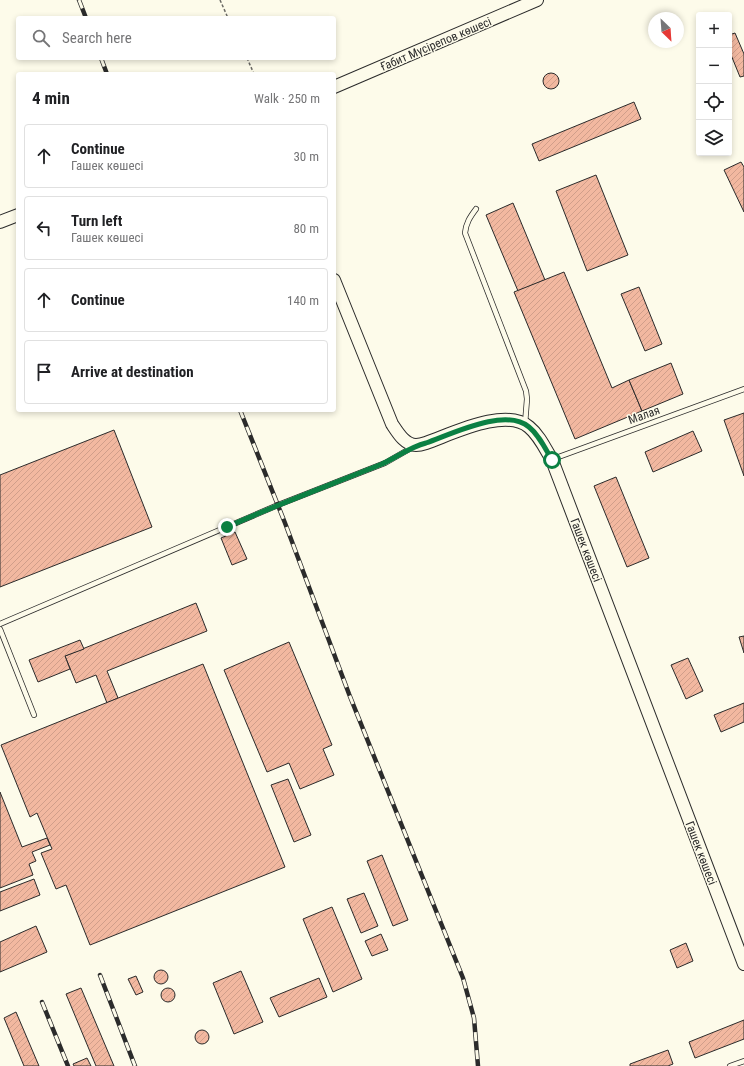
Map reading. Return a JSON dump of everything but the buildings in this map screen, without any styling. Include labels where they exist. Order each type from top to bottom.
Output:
[{"type":"street","name":"Ғабит Мүсірепов көшесі","points":[[336,86],[537,0]]},
{"type":"street","points":[[0,222],[16,216]]},
{"type":"street","points":[[336,285],[392,424],[399,436],[416,445],[426,443],[488,421],[511,420],[525,424]]},
{"type":"street","name":"Гашек көшесі","points":[[525,424],[537,435],[552,460],[744,964]]},
{"type":"lane","points":[[476,209],[469,218],[466,226],[466,233],[526,390],[527,399],[525,424]]},
{"type":"lane","name":"Малая","points":[[552,460],[744,389]]},
{"type":"lane","points":[[0,624],[278,505],[384,463],[416,445]]},
{"type":"lane","points":[[0,629],[34,715]]},
{"type":"lane","points":[[730,1066],[744,1061]]},
{"type":"path","points":[[220,0],[227,16]]},
{"type":"path","points":[[248,60],[253,72]]},
{"type":"railway","points":[[79,0],[85,16]]},
{"type":"railway","points":[[102,60],[106,72]]},
{"type":"railway","points":[[241,412],[285,523],[349,694],[463,978],[474,1018],[478,1066]]},
{"type":"railway","points":[[100,975],[135,1066]]},
{"type":"railway","points":[[42,1002],[68,1066]]},
{"type":"route","points":[[227,527],[384,463],[416,445],[426,443],[488,421],[501,419],[525,424],[544,444],[552,460]]}]
